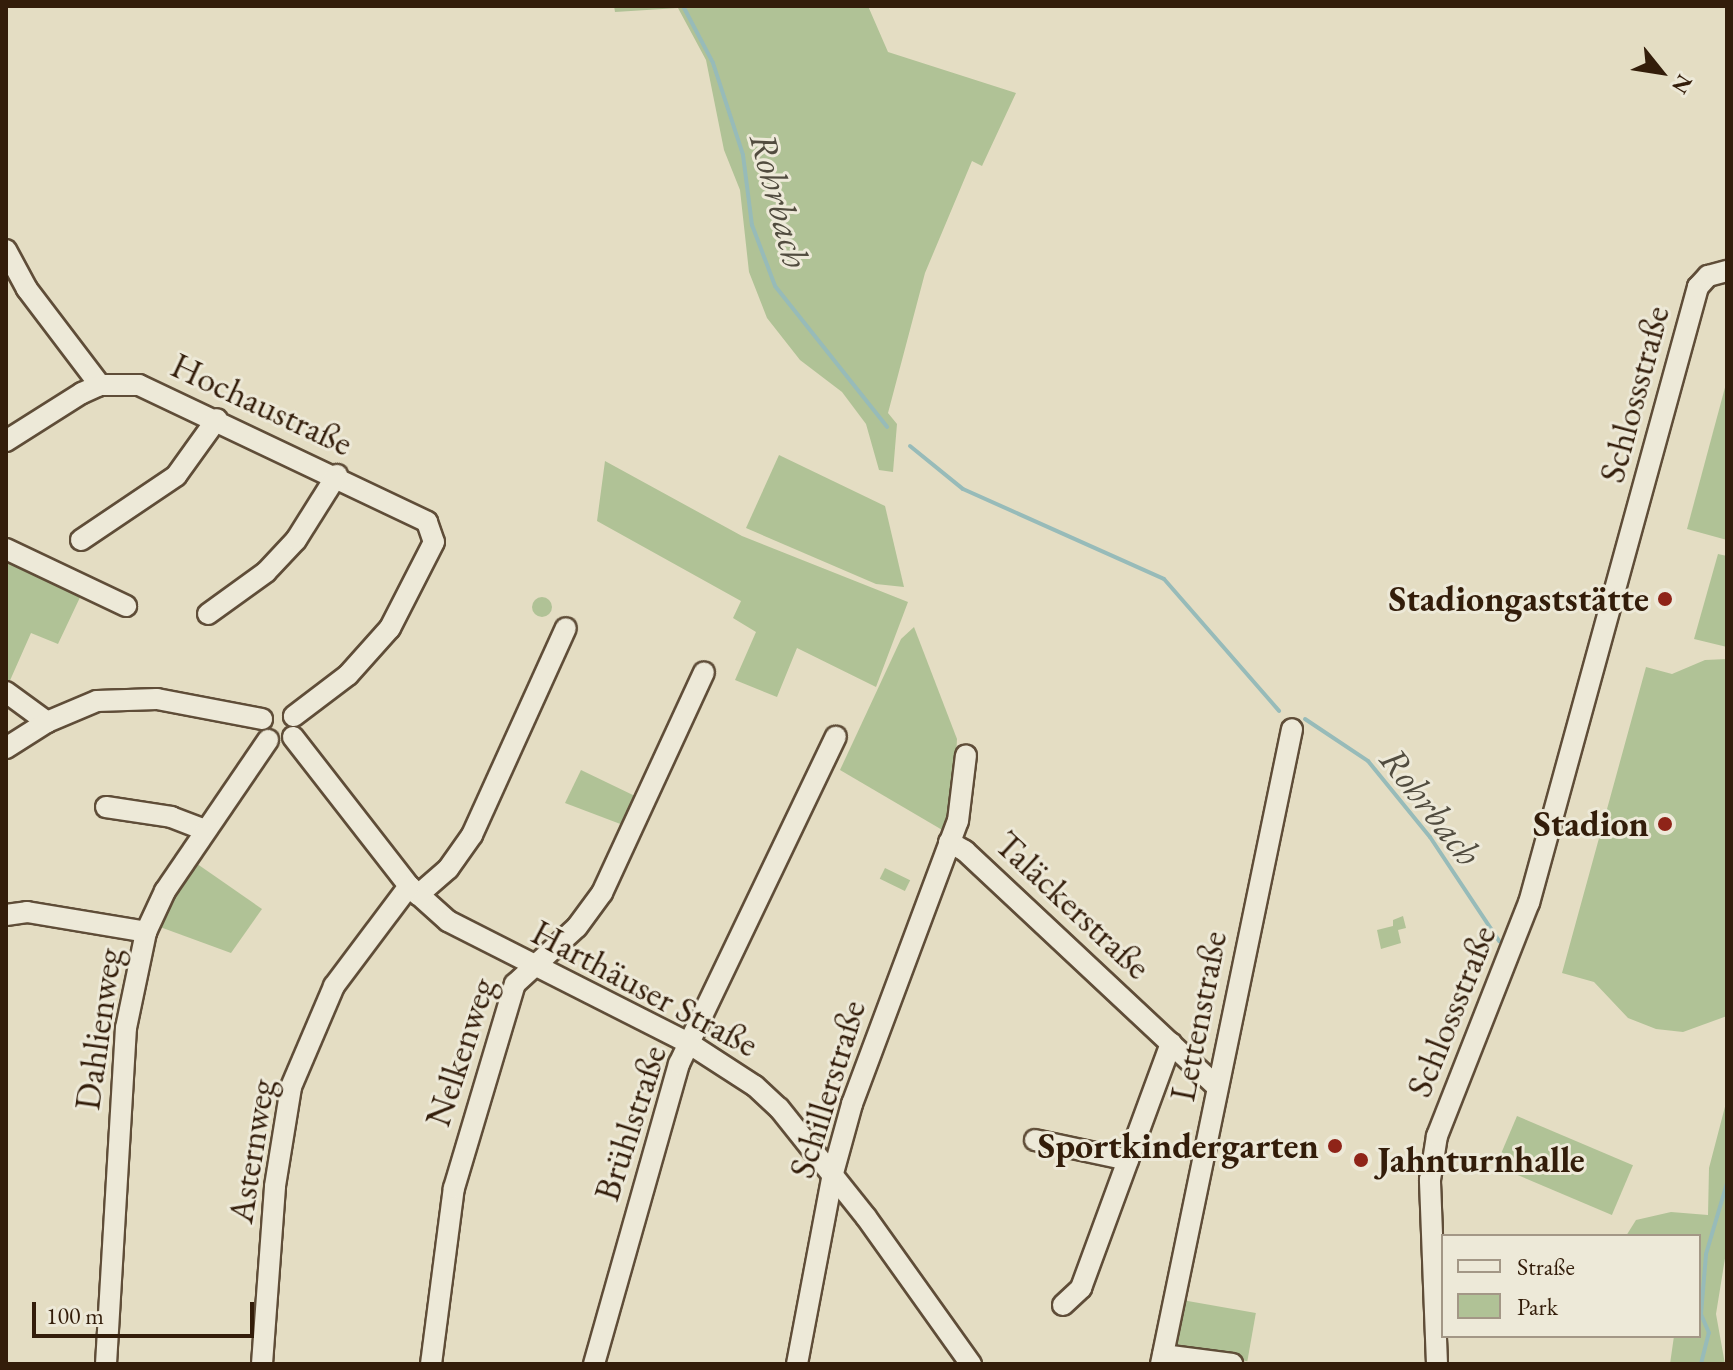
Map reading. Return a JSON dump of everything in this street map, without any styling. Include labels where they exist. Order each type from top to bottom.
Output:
[{"type":"street","points":[[6,250],[10,274],[100,385],[6,441]]},
{"type":"street","name":"Schlossstraße","points":[[1437,1364],[1431,1162],[1529,903],[1698,287],[1717,274]]},
{"type":"street","name":"Hochaustraße","points":[[100,385],[150,388],[420,516],[434,542],[406,602],[374,649],[293,726]]},
{"type":"street","points":[[81,540],[176,476],[217,419]]},
{"type":"street","points":[[208,614],[266,572],[296,540],[337,475]]},
{"type":"street","points":[[6,549],[126,606]]},
{"type":"street","name":"Asternweg","points":[[262,1364],[277,1173],[291,1087],[334,986],[413,890],[448,869],[472,835],[566,628]]},
{"type":"street","name":"Nelkenweg","points":[[431,1364],[454,1188],[472,1118],[515,984],[577,927],[602,893],[704,672]]},
{"type":"street","points":[[6,692],[47,722]]},
{"type":"street","points":[[6,748],[82,704],[129,698],[262,719],[277,708],[293,726],[281,743],[268,740],[262,719]]},
{"type":"street","name":"Harthäuser Straße","points":[[293,726],[413,890],[458,928],[690,1044],[755,1086],[833,1173],[971,1364]]},
{"type":"street","name":"Lettenstraße","points":[[1169,1359],[1217,1087],[1292,729]]},
{"type":"street","name":"Brühlstraße","points":[[594,1364],[690,1044],[836,737]]},
{"type":"street","name":"Dahlienweg","points":[[106,1364],[126,1028],[146,932],[165,891],[268,740]]},
{"type":"street","name":"Schillerstraße","points":[[797,1364],[833,1173],[852,1104],[949,842],[964,796],[966,755]]},
{"type":"street","points":[[106,807],[171,817],[205,830]]},
{"type":"street","name":"Taläckerstraße","points":[[949,842],[965,851],[1217,1087]]},
{"type":"street","points":[[6,915],[27,912],[146,932]]},
{"type":"street","points":[[1063,1305],[1081,1288],[1171,1043]]},
{"type":"street","points":[[1035,1140],[1128,1160]]},
{"type":"street","points":[[1169,1359],[1232,1364]]},
{"type":"green space","points":[[614,6],[868,6],[888,52],[1016,93],[982,166],[972,161],[925,273],[888,413],[897,424],[893,472],[879,470],[866,424],[842,392],[800,360],[767,318],[749,272],[740,190],[724,150],[706,60],[678,8],[615,12]]},
{"type":"green space","points":[[1727,380],[1727,540],[1687,529]]},
{"type":"green space","points":[[779,455],[885,506],[904,587],[876,584],[746,528]]},
{"type":"green space","points":[[605,461],[742,536],[908,602],[876,687],[797,648],[777,697],[735,680],[756,632],[733,618],[741,601],[597,521]]},
{"type":"green space","points":[[1718,554],[1727,556],[1727,647],[1694,639]]},
{"type":"green space","points":[[6,555],[83,591],[58,644],[31,633],[8,685]]},
{"type":"green space","points":[[542,597],[549,600],[552,607],[549,614],[542,617],[535,614],[532,607],[535,600]]},
{"type":"green space","points":[[914,627],[957,739],[954,799],[944,831],[840,770],[901,639]]},
{"type":"green space","name":"Stadion","points":[[1727,659],[1727,1016],[1683,1032],[1656,1029],[1628,1018],[1594,982],[1562,973],[1646,667],[1672,674],[1705,660]]},
{"type":"green space","points":[[581,770],[635,796],[623,825],[565,803]]},
{"type":"green space","points":[[193,861],[262,909],[231,953],[160,927]]},
{"type":"green space","points":[[885,868],[910,880],[905,891],[880,879]]},
{"type":"green space","points":[[1403,916],[1406,928],[1398,930],[1401,943],[1381,949],[1377,930],[1393,926],[1393,920]]},
{"type":"green space","points":[[1727,1099],[1727,1246],[1716,1314],[1725,1364],[1670,1364],[1674,1338],[1701,1338],[1701,1234],[1627,1234],[1636,1220],[1671,1212],[1708,1215],[1709,1168]]},
{"type":"green space","points":[[1517,1116],[1633,1165],[1612,1215],[1496,1166]]},
{"type":"green space","points":[[1182,1300],[1256,1313],[1247,1361],[1173,1348]]},
{"type":"waterway","name":"Rohrbach","points":[[683,6],[713,63],[743,155],[752,225],[775,286],[887,427]]},
{"type":"waterway","name":"Rohrbach","points":[[910,446],[963,489],[1164,579],[1279,711]]},
{"type":"waterway","name":"Rohrbach","points":[[1305,719],[1368,761],[1430,837],[1499,941]]},
{"type":"waterway","points":[[1701,1364],[1709,1333],[1701,1314],[1706,1254],[1727,1183]]},
{"type":"place","name":"Stadiongaststätte","points":[[1665,599]]},
{"type":"place","name":"Stadion","points":[[1665,824]]},
{"type":"place","name":"Sportkindergarten","points":[[1335,1146]]},
{"type":"place","name":"Jahnturnhalle","points":[[1361,1160]]}]
